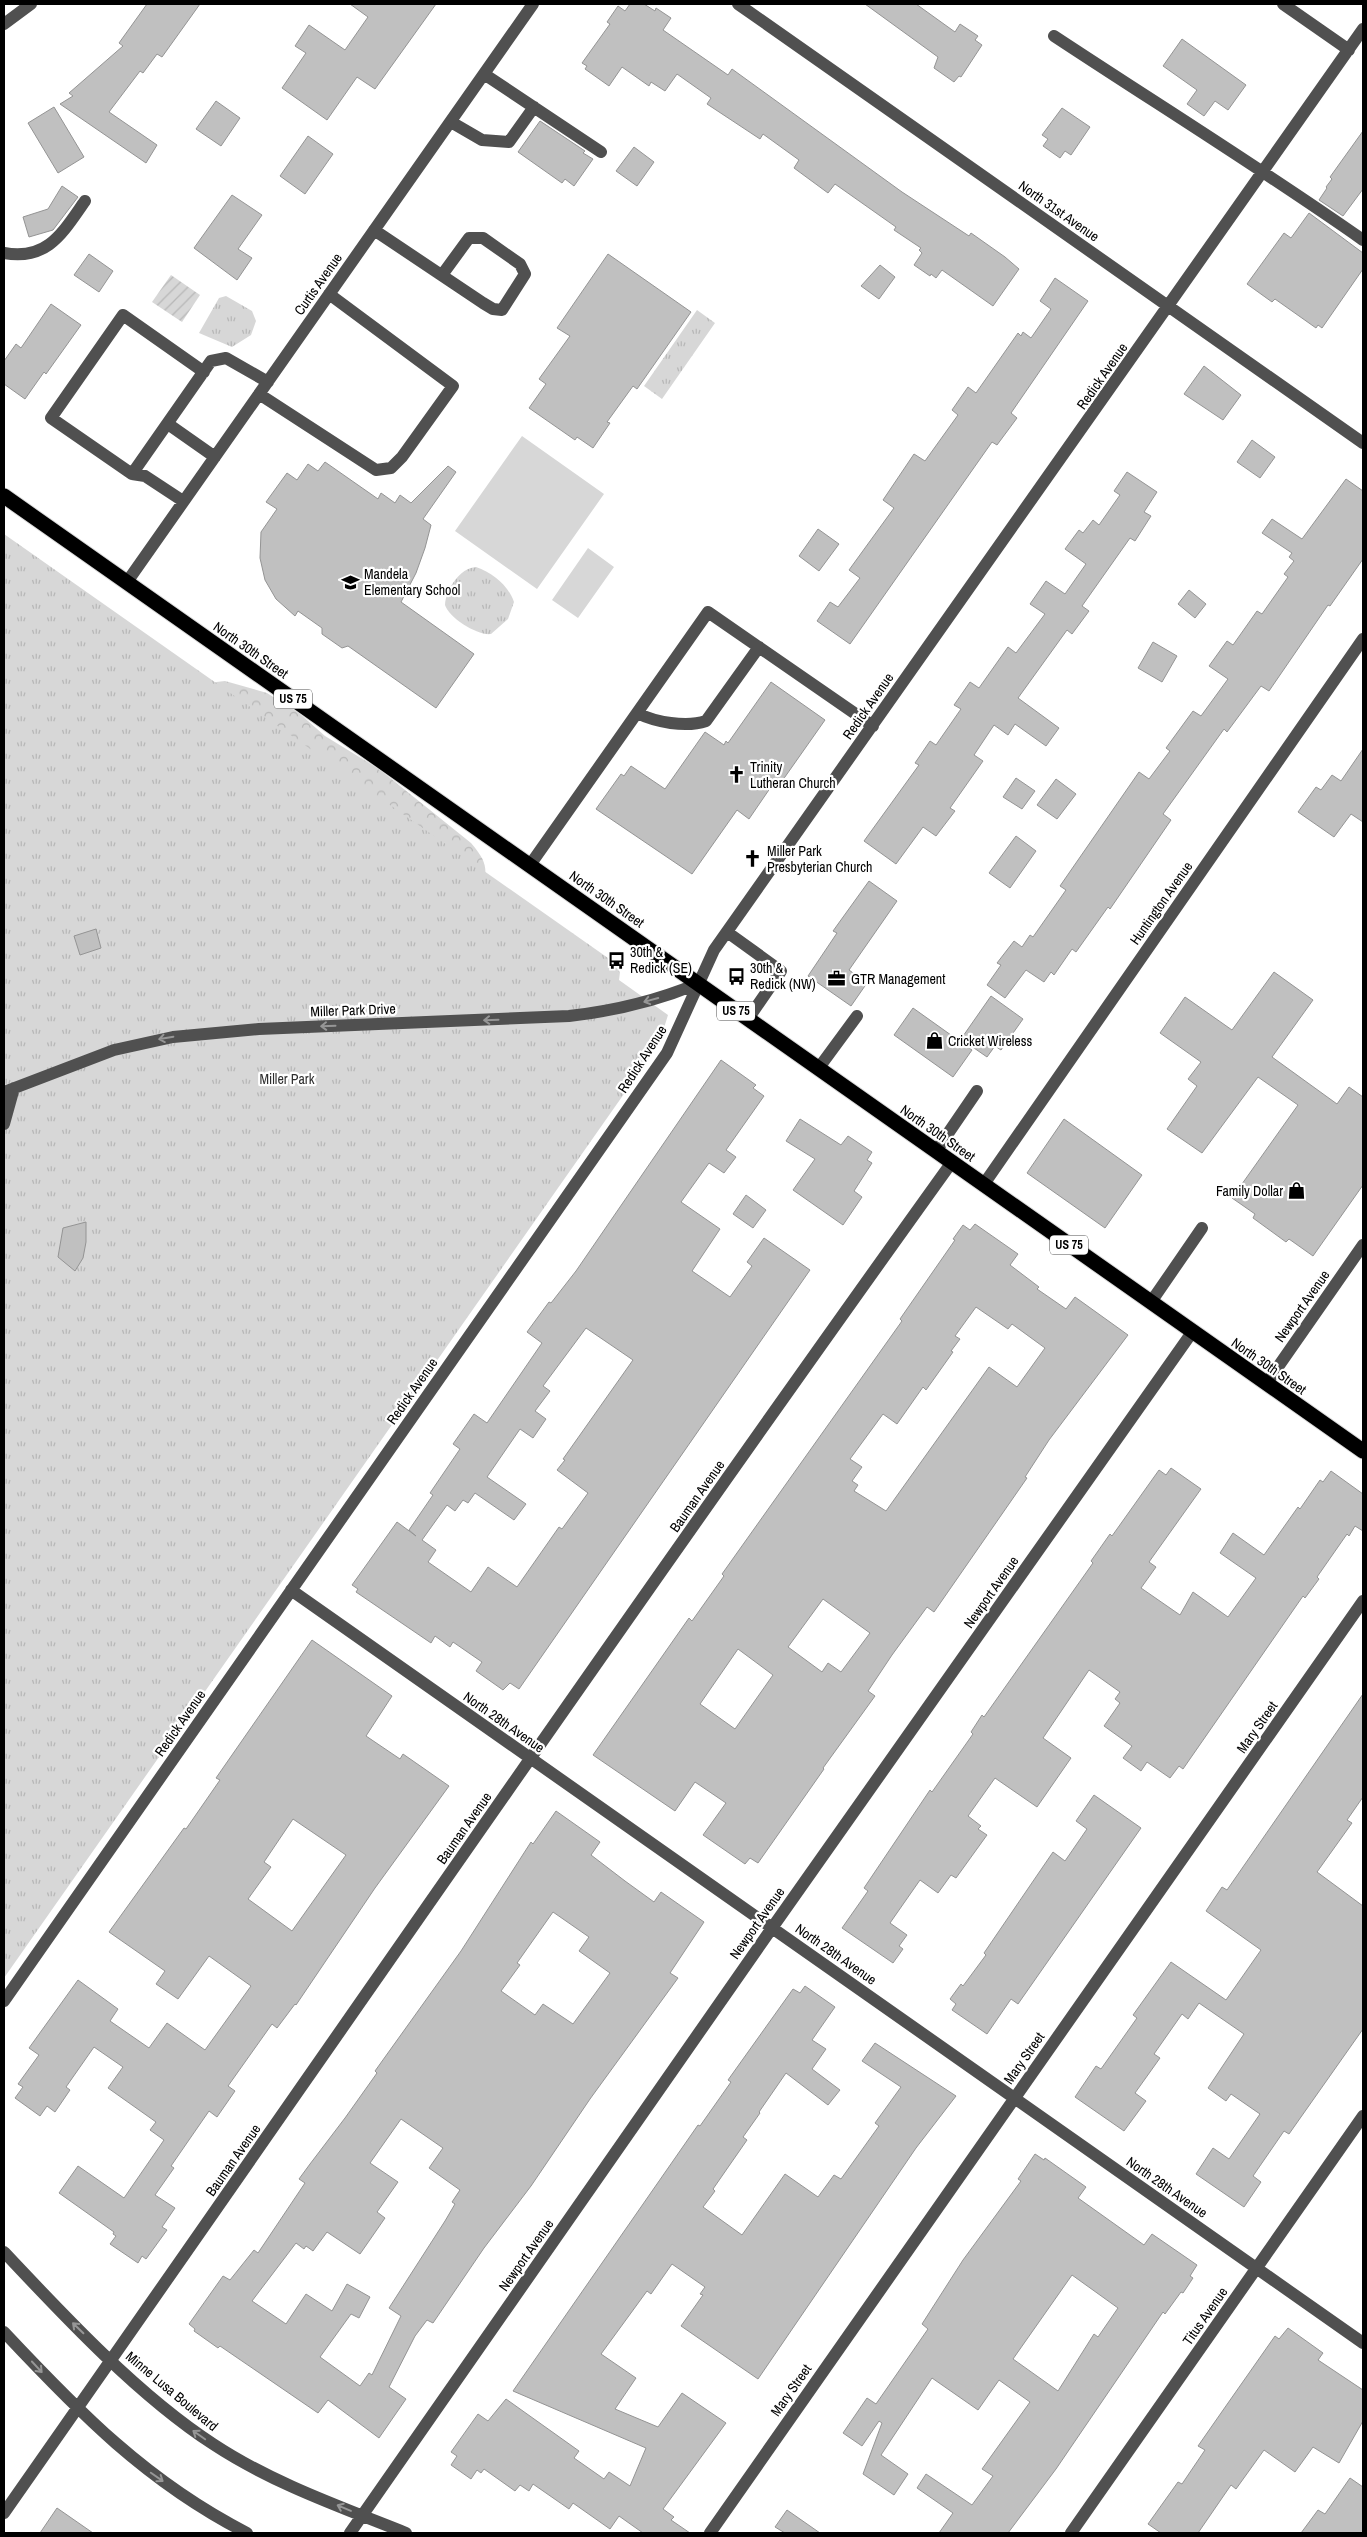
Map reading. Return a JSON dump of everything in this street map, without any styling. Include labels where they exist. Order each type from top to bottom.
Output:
[{"type":"highway","name":"North 30th Street","points":[[4,496],[1363,1451]]},
{"type":"street","points":[[4,24],[31,4]]},
{"type":"street","name":"Curtis Avenue","points":[[126,582],[533,4]]},
{"type":"street","name":"North 31st Avenue","points":[[738,4],[1363,443]]},
{"type":"street","points":[[1283,4],[1349,50]]},
{"type":"street","name":"Redick Avenue","points":[[4,2001],[667,1053],[682,1024],[697,984],[712,954],[727,932],[1363,29]]},
{"type":"street","points":[[1054,36],[1264,171],[1363,240]]},
{"type":"street","points":[[484,74],[601,152]]},
{"type":"street","points":[[451,122],[482,140],[509,142],[534,107]]},
{"type":"street","points":[[4,253],[34,253],[50,245],[63,232],[85,201]]},
{"type":"street","points":[[374,230],[493,310],[502,310],[525,274],[520,264],[482,238],[469,238],[442,275]]},
{"type":"street","points":[[259,394],[376,470],[391,468],[402,457],[453,386],[330,294]]},
{"type":"street","points":[[183,501],[145,476],[132,474],[51,418],[123,315],[204,372]]},
{"type":"street","points":[[132,474],[212,361],[226,358],[268,382]]},
{"type":"street","points":[[168,424],[215,457]]},
{"type":"street","points":[[530,865],[708,612],[873,726]]},
{"type":"street","name":"Huntington Avenue","points":[[984,1184],[1363,639]]},
{"type":"street","points":[[637,713],[652,719],[693,724],[706,722],[759,647]]},
{"type":"street","points":[[727,932],[781,971],[748,1019]]},
{"type":"street","name":"Miller Park Drive","points":[[4,1124],[9,1090],[114,1050],[173,1037],[259,1029],[576,1015],[604,1012],[649,1001],[697,984]]},
{"type":"street","points":[[818,1069],[857,1016]]},
{"type":"street","points":[[936,1151],[977,1090]]},
{"type":"street","name":"Bauman Avenue","points":[[4,2510],[112,2361],[530,1758],[952,1162]]},
{"type":"street","points":[[1151,1302],[1202,1228]]},
{"type":"street","name":"Newport Avenue","points":[[1266,1384],[1363,1245]]},
{"type":"street","name":"Newport Avenue","points":[[350,2533],[772,1928],[1193,1331]]},
{"type":"street","name":"North 28th Avenue","points":[[291,1590],[1363,2343]]},
{"type":"street","name":"Mary Street","points":[[710,2533],[1363,1601]]},
{"type":"street","name":"Titus Avenue","points":[[1071,2533],[1363,2116]]},
{"type":"street","name":"Minne Lusa Boulevard","points":[[4,2252],[112,2361],[168,2411],[214,2445],[261,2472],[406,2533]]},
{"type":"street","points":[[4,2332],[76,2409],[141,2466],[203,2509],[247,2533]]},
{"type":"green space","points":[[171,275],[200,295],[182,322],[152,302]]},
{"type":"green space","points":[[226,296],[252,311],[256,321],[251,335],[232,347],[199,333],[219,298]]},
{"type":"green space","points":[[697,310],[715,323],[662,399],[644,386]]},
{"type":"green space","points":[[522,436],[604,494],[537,589],[455,531]]},
{"type":"green space","name":"Miller Park","points":[[4,534],[608,958],[620,972],[619,980],[668,1015],[659,1044],[4,1978]]},
{"type":"green space","points":[[588,548],[614,567],[578,618],[552,600]]},
{"type":"green space","points":[[476,567],[499,580],[508,590],[514,602],[508,619],[491,634],[479,632],[465,625],[452,615],[445,605],[448,592],[459,575],[470,568]]},
{"type":"green space","points":[[225,681],[267,693],[299,713],[325,736],[379,769],[471,843],[481,856],[485,866],[483,893],[208,683]]},
{"type":"building","points":[[147,4],[200,4],[162,57],[157,54],[143,73],[140,71],[109,112],[157,145],[146,163],[60,104],[73,96],[69,93],[123,46],[119,43]]},
{"type":"building","points":[[350,4],[436,4],[375,89],[357,77],[327,120],[282,88],[306,53],[295,46],[309,25],[345,50],[368,17]]},
{"type":"building","points":[[630,4],[644,4],[655,11],[656,8],[671,18],[663,30],[728,75],[732,69],[902,192],[969,236],[971,233],[1005,257],[1019,269],[993,306],[942,270],[936,278],[914,265],[922,253],[919,250],[921,248],[894,230],[896,227],[835,184],[828,193],[794,168],[799,160],[763,134],[760,139],[707,104],[711,98],[677,74],[665,91],[651,82],[649,86],[622,67],[609,86],[585,69],[587,66],[582,63],[610,24],[607,22],[618,6],[625,11]]},
{"type":"building","points":[[865,4],[916,4],[955,32],[960,24],[978,36],[975,40],[982,45],[961,77],[959,76],[954,82],[934,68],[938,57]]},
{"type":"building","points":[[1182,39],[1246,85],[1228,110],[1215,101],[1204,116],[1187,104],[1197,90],[1163,66]]},
{"type":"building","points":[[216,101],[240,118],[221,146],[196,129]]},
{"type":"building","points":[[54,107],[84,157],[58,173],[28,123]]},
{"type":"building","points":[[1062,108],[1090,127],[1071,155],[1065,151],[1060,158],[1043,146],[1048,139],[1042,135]]},
{"type":"building","points":[[540,121],[585,151],[583,153],[593,159],[574,186],[565,179],[562,183],[518,152]]},
{"type":"building","points":[[1363,131],[1363,189],[1343,216],[1319,200],[1332,179],[1330,177]]},
{"type":"building","points":[[308,136],[333,154],[305,194],[280,176]]},
{"type":"building","points":[[634,147],[654,162],[637,186],[616,171]]},
{"type":"building","points":[[62,186],[78,197],[53,230],[29,237],[23,217],[48,209]]},
{"type":"building","points":[[232,195],[262,215],[238,249],[252,258],[237,280],[194,248]]},
{"type":"building","points":[[1309,213],[1363,253],[1363,269],[1322,328],[1318,325],[1316,328],[1275,299],[1272,302],[1247,284],[1284,233],[1291,238]]},
{"type":"building","points":[[89,254],[113,271],[99,292],[74,275]]},
{"type":"building","points":[[608,254],[691,312],[637,389],[633,386],[607,422],[610,423],[593,448],[577,437],[575,440],[529,408],[546,384],[539,379],[570,336],[557,328]]},
{"type":"building","points":[[880,265],[895,277],[879,299],[861,286]]},
{"type":"building","points":[[1055,278],[1088,301],[1011,413],[1017,418],[997,445],[992,442],[850,644],[817,621],[830,602],[838,607],[860,578],[849,570],[894,508],[883,500],[914,454],[925,461],[958,415],[952,410],[968,387],[976,393],[1018,333],[1021,336],[1023,332],[1031,338],[1051,309],[1040,301]]},
{"type":"building","points":[[51,304],[81,325],[46,374],[44,372],[25,399],[4,384],[4,361],[16,344],[21,348]]},
{"type":"building","points":[[1204,366],[1241,395],[1223,420],[1184,394]]},
{"type":"building","points":[[1252,440],[1275,457],[1260,478],[1237,462]]},
{"type":"building","points":[[325,462],[378,499],[381,493],[395,503],[400,495],[411,503],[448,466],[456,472],[423,519],[431,525],[425,548],[416,573],[401,602],[474,654],[436,708],[348,646],[342,648],[322,634],[322,628],[298,611],[295,616],[276,599],[265,580],[260,558],[261,532],[277,509],[266,502],[287,473],[297,480],[308,464],[318,471]]},
{"type":"building","points":[[1127,472],[1157,492],[1144,512],[1151,516],[1135,541],[1130,538],[1082,606],[1089,611],[1072,634],[1067,630],[1018,698],[1059,728],[1046,746],[1015,724],[1008,735],[994,725],[974,755],[983,761],[950,808],[955,811],[936,836],[923,827],[896,864],[864,841],[919,765],[915,763],[930,741],[936,745],[961,709],[954,705],[970,682],[979,688],[1008,647],[1016,653],[1045,614],[1030,604],[1046,581],[1065,594],[1086,564],[1065,549],[1079,530],[1083,533],[1093,520],[1099,525],[1120,495],[1114,491]]},
{"type":"building","points":[[1346,479],[1363,491],[1363,559],[1330,606],[1328,605],[1269,691],[1261,686],[1227,732],[1224,729],[1163,814],[1171,820],[1110,909],[1108,907],[1076,952],[1072,949],[1054,975],[1051,972],[1044,982],[1026,970],[1005,998],[987,985],[1001,965],[997,963],[1014,941],[1022,947],[1030,935],[1033,937],[1066,890],[1060,886],[1139,772],[1149,779],[1170,751],[1166,748],[1193,711],[1201,716],[1228,679],[1209,666],[1227,641],[1233,645],[1257,611],[1262,614],[1288,577],[1284,574],[1294,561],[1289,557],[1292,553],[1262,533],[1272,519],[1302,539]]},
{"type":"building","points":[[818,529],[839,544],[819,571],[799,556]]},
{"type":"building","points":[[1189,590],[1206,604],[1195,618],[1178,604]]},
{"type":"building","points":[[1153,642],[1177,656],[1162,682],[1138,668]]},
{"type":"building","name":"Trinity Lutheran Church","points":[[771,682],[825,720],[780,784],[775,781],[749,819],[737,810],[692,874],[596,809],[621,774],[624,776],[631,766],[665,789],[705,732],[724,745],[726,741],[728,743]]},
{"type":"building","points":[[1363,749],[1363,822],[1351,814],[1334,837],[1298,812],[1316,787],[1321,790],[1332,775],[1341,781]]},
{"type":"building","points":[[1016,778],[1035,791],[1022,809],[1003,797]]},
{"type":"building","points":[[1056,779],[1076,794],[1057,819],[1037,805]]},
{"type":"building","points":[[1016,836],[1036,851],[1010,888],[989,873]]},
{"type":"building","points":[[869,881],[897,901],[849,970],[867,983],[851,1006],[808,976],[837,933],[833,931]]},
{"type":"building","points":[[96,929],[101,948],[80,955],[74,936]]},
{"type":"building","points":[[1274,972],[1313,1000],[1272,1057],[1337,1104],[1349,1087],[1363,1097],[1363,1185],[1313,1256],[1289,1239],[1286,1242],[1253,1218],[1255,1214],[1232,1198],[1298,1105],[1258,1077],[1202,1153],[1167,1129],[1197,1086],[1188,1079],[1201,1062],[1160,1033],[1185,997],[1232,1030]]},
{"type":"building","points":[[991,996],[1023,1019],[1001,1050],[995,1046],[987,1057],[961,1039]]},
{"type":"building","name":"Cricket Wireless","points":[[913,1008],[972,1050],[953,1077],[894,1035]]},
{"type":"building","points":[[721,1060],[756,1085],[753,1088],[764,1096],[726,1150],[736,1157],[724,1173],[709,1163],[681,1202],[720,1229],[692,1271],[730,1297],[752,1266],[747,1262],[764,1238],[810,1270],[519,1689],[510,1683],[503,1690],[476,1671],[482,1662],[453,1642],[450,1647],[435,1636],[431,1643],[356,1592],[358,1589],[352,1585],[397,1522],[416,1536],[409,1530],[433,1495],[430,1493],[460,1449],[453,1444],[474,1414],[487,1423],[542,1343],[527,1332],[549,1302],[551,1303],[576,1271]],"holes":[[[586,1328],[633,1360],[557,1470],[588,1493],[562,1529],[559,1527],[517,1587],[488,1567],[471,1592],[428,1562],[436,1550],[422,1540],[447,1505],[455,1511],[463,1500],[468,1503],[475,1493],[514,1520],[526,1504],[487,1477],[520,1429],[533,1438],[546,1419],[535,1411],[550,1391],[543,1386]]]},
{"type":"building","points":[[800,1119],[841,1145],[848,1136],[872,1152],[867,1160],[872,1163],[854,1191],[862,1197],[843,1225],[793,1190],[815,1159],[786,1141]]},
{"type":"building","points":[[1064,1119],[1142,1175],[1105,1228],[1027,1173]]},
{"type":"building","points":[[746,1195],[766,1210],[753,1228],[733,1214]]},
{"type":"building","points":[[86,1222],[86,1242],[83,1258],[75,1271],[58,1257],[63,1228]]},
{"type":"building","points":[[975,1224],[1018,1254],[1010,1265],[1039,1287],[1037,1289],[1066,1309],[1075,1297],[1128,1335],[1049,1440],[1025,1477],[1027,1478],[934,1612],[927,1607],[892,1655],[868,1691],[875,1696],[758,1863],[750,1858],[745,1864],[703,1835],[726,1803],[695,1782],[675,1811],[593,1755],[689,1618],[692,1621],[724,1576],[722,1574],[902,1321],[900,1319],[955,1240],[953,1239],[963,1225],[970,1230]],"holes":[[[976,1307],[1008,1329],[1012,1324],[1045,1348],[1017,1387],[989,1367],[886,1511],[854,1491],[858,1485],[852,1481],[862,1467],[850,1459],[883,1414],[897,1424],[923,1387],[926,1390],[953,1352],[951,1351],[960,1339],[955,1336]],[[823,1599],[870,1633],[841,1672],[828,1663],[822,1672],[788,1647]],[[738,1649],[773,1675],[735,1729],[700,1704]]]},
{"type":"building","points":[[1171,1468],[1201,1489],[1149,1562],[1156,1567],[1141,1588],[1180,1615],[1193,1592],[1228,1617],[1256,1578],[1220,1553],[1233,1533],[1264,1555],[1298,1507],[1300,1509],[1320,1480],[1323,1482],[1331,1471],[1363,1494],[1363,1531],[1355,1526],[1349,1536],[1347,1534],[1317,1577],[1319,1579],[1305,1598],[1303,1596],[1183,1769],[1179,1766],[1170,1778],[1147,1762],[1141,1771],[1123,1758],[1132,1746],[1104,1726],[1120,1703],[1115,1699],[1120,1692],[1089,1670],[1043,1738],[1071,1758],[1037,1807],[995,1778],[968,1816],[981,1826],[978,1829],[987,1835],[956,1878],[951,1875],[938,1893],[920,1880],[890,1923],[907,1935],[899,1946],[903,1949],[893,1963],[842,1928],[868,1891],[864,1888],[930,1790],[932,1792],[973,1734],[971,1732],[982,1715],[984,1717],[1093,1563],[1091,1561],[1110,1534],[1112,1536],[1159,1470],[1166,1475]]},
{"type":"building","points":[[312,1640],[392,1696],[366,1736],[400,1759],[403,1754],[449,1786],[375,1888],[296,2005],[277,2028],[272,2024],[228,2086],[235,2091],[217,2117],[209,2111],[171,2166],[174,2168],[155,2195],[175,2208],[162,2227],[167,2230],[146,2259],[142,2256],[138,2263],[110,2244],[116,2236],[113,2234],[114,2232],[59,2193],[78,2166],[124,2198],[164,2140],[150,2130],[156,2122],[108,2088],[123,2067],[94,2047],[66,2087],[70,2090],[55,2112],[47,2106],[40,2116],[15,2098],[23,2087],[18,2084],[39,2055],[29,2048],[78,1980],[118,2009],[110,2021],[149,2048],[167,2023],[205,2050],[251,1986],[209,1956],[178,1999],[156,1984],[165,1971],[109,1932],[220,1780],[216,1778]],"holes":[[[293,1819],[346,1855],[292,1931],[248,1899],[271,1867],[264,1862]]]},
{"type":"building","points":[[1363,1694],[1363,1797],[1347,1820],[1352,1823],[1317,1872],[1363,1906],[1363,2029],[1289,2134],[1284,2131],[1253,2176],[1261,2182],[1244,2207],[1196,2174],[1213,2148],[1229,2159],[1260,2114],[1231,2094],[1226,2101],[1208,2088],[1244,2034],[1199,2003],[1188,2019],[1182,2014],[1154,2054],[1160,2058],[1135,2093],[1146,2101],[1124,2131],[1075,2097],[1096,2066],[1101,2069],[1137,2018],[1133,2015],[1171,1962],[1226,2000],[1261,1950],[1206,1911],[1222,1887],[1227,1890]]},
{"type":"building","points":[[1094,1795],[1141,1828],[1018,2004],[1011,1999],[987,2034],[952,2010],[956,2004],[950,1999],[961,1984],[963,1986],[986,1955],[984,1953],[1053,1852],[1065,1861],[1087,1829],[1076,1821]]},
{"type":"building","points":[[556,1811],[600,1842],[591,1855],[625,1881],[654,1902],[661,1892],[704,1922],[670,1973],[678,1978],[590,2099],[531,2186],[484,2248],[433,2323],[427,2320],[415,2336],[389,2387],[406,2399],[379,2438],[328,2400],[318,2413],[220,2346],[218,2348],[194,2331],[195,2329],[189,2324],[223,2276],[230,2280],[254,2250],[258,2253],[305,2183],[299,2179],[377,2073],[375,2071],[461,1951],[531,1842],[533,1844]],"holes":[[[553,1912],[589,1937],[579,1951],[610,1973],[573,2024],[543,2004],[535,2015],[501,1991],[520,1965],[517,1963]],[[401,2119],[443,2148],[429,2168],[460,2190],[452,2202],[455,2204],[445,2221],[389,2308],[401,2316],[372,2375],[369,2373],[360,2386],[320,2357],[351,2314],[359,2318],[370,2297],[347,2284],[332,2311],[306,2294],[286,2324],[252,2301],[296,2243],[304,2249],[306,2246],[313,2251],[327,2232],[360,2254],[385,2218],[377,2212],[398,2182],[370,2163]]]},
{"type":"building","points":[[805,1986],[835,2007],[812,2040],[826,2049],[812,2069],[840,2090],[828,2105],[786,2073],[743,2137],[747,2140],[713,2189],[715,2191],[703,2207],[742,2235],[785,2174],[818,2197],[834,2175],[841,2179],[879,2126],[875,2123],[901,2087],[862,2061],[875,2043],[956,2096],[916,2148],[758,2379],[681,2326],[703,2295],[700,2294],[705,2287],[672,2264],[651,2294],[647,2291],[601,2354],[636,2378],[615,2409],[658,2427],[682,2393],[726,2423],[663,2509],[674,2517],[671,2520],[690,2533],[643,2533],[619,2516],[610,2529],[573,2503],[569,2509],[533,2484],[529,2491],[520,2485],[515,2491],[484,2469],[481,2473],[477,2470],[471,2479],[451,2465],[457,2456],[451,2452],[478,2414],[488,2421],[506,2399],[579,2451],[574,2458],[604,2479],[609,2472],[630,2486],[646,2448],[513,2391],[698,2125],[700,2126],[731,2082],[728,2080],[793,1989],[800,1993]]},
{"type":"building","points":[[1035,2154],[1044,2160],[1045,2158],[1086,2187],[1078,2198],[1144,2245],[1152,2234],[1197,2265],[1190,2276],[1193,2278],[1183,2293],[1181,2292],[1165,2314],[1163,2312],[1056,2469],[1008,2533],[939,2533],[953,2513],[917,2488],[926,2474],[972,2505],[993,2476],[982,2469],[1030,2402],[999,2380],[978,2410],[932,2378],[881,2455],[908,2474],[894,2495],[863,2474],[882,2423],[879,2421],[862,2446],[843,2433],[867,2398],[876,2404],[928,2329],[922,2324],[963,2260],[1021,2181],[1018,2179]],"holes":[[[1072,2275],[1118,2308],[1098,2337],[1094,2334],[1058,2391],[1013,2359]]]},
{"type":"building","points":[[1288,2328],[1323,2353],[1318,2360],[1363,2390],[1363,2421],[1339,2463],[1313,2447],[1295,2472],[1264,2450],[1236,2489],[1231,2485],[1198,2533],[1161,2533],[1148,2524],[1178,2482],[1182,2484],[1205,2450],[1198,2446],[1275,2336],[1279,2339]]},
{"type":"building","points":[[1350,2478],[1363,2487],[1363,2533],[1301,2533],[1318,2510],[1325,2514]]},
{"type":"building","points":[[57,2508],[93,2533],[40,2533]]},
{"type":"building","points":[[787,2510],[820,2533],[785,2533],[775,2527]]},
{"type":"place","name":"Mandela Elementary School","points":[[350,582]]},
{"type":"place","name":"Trinity Lutheran Church","points":[[736,775]]},
{"type":"place","name":"Miller Park Presbyterian Church","points":[[753,859]]},
{"type":"place","name":"30th & Redick (SE)","points":[[616,960]]},
{"type":"place","name":"30th & Redick (NW)","points":[[736,976]]},
{"type":"place","name":"GTR Management","points":[[837,979]]},
{"type":"place","name":"Cricket Wireless","points":[[934,1041]]},
{"type":"place","name":"Family Dollar","points":[[1297,1191]]}]
